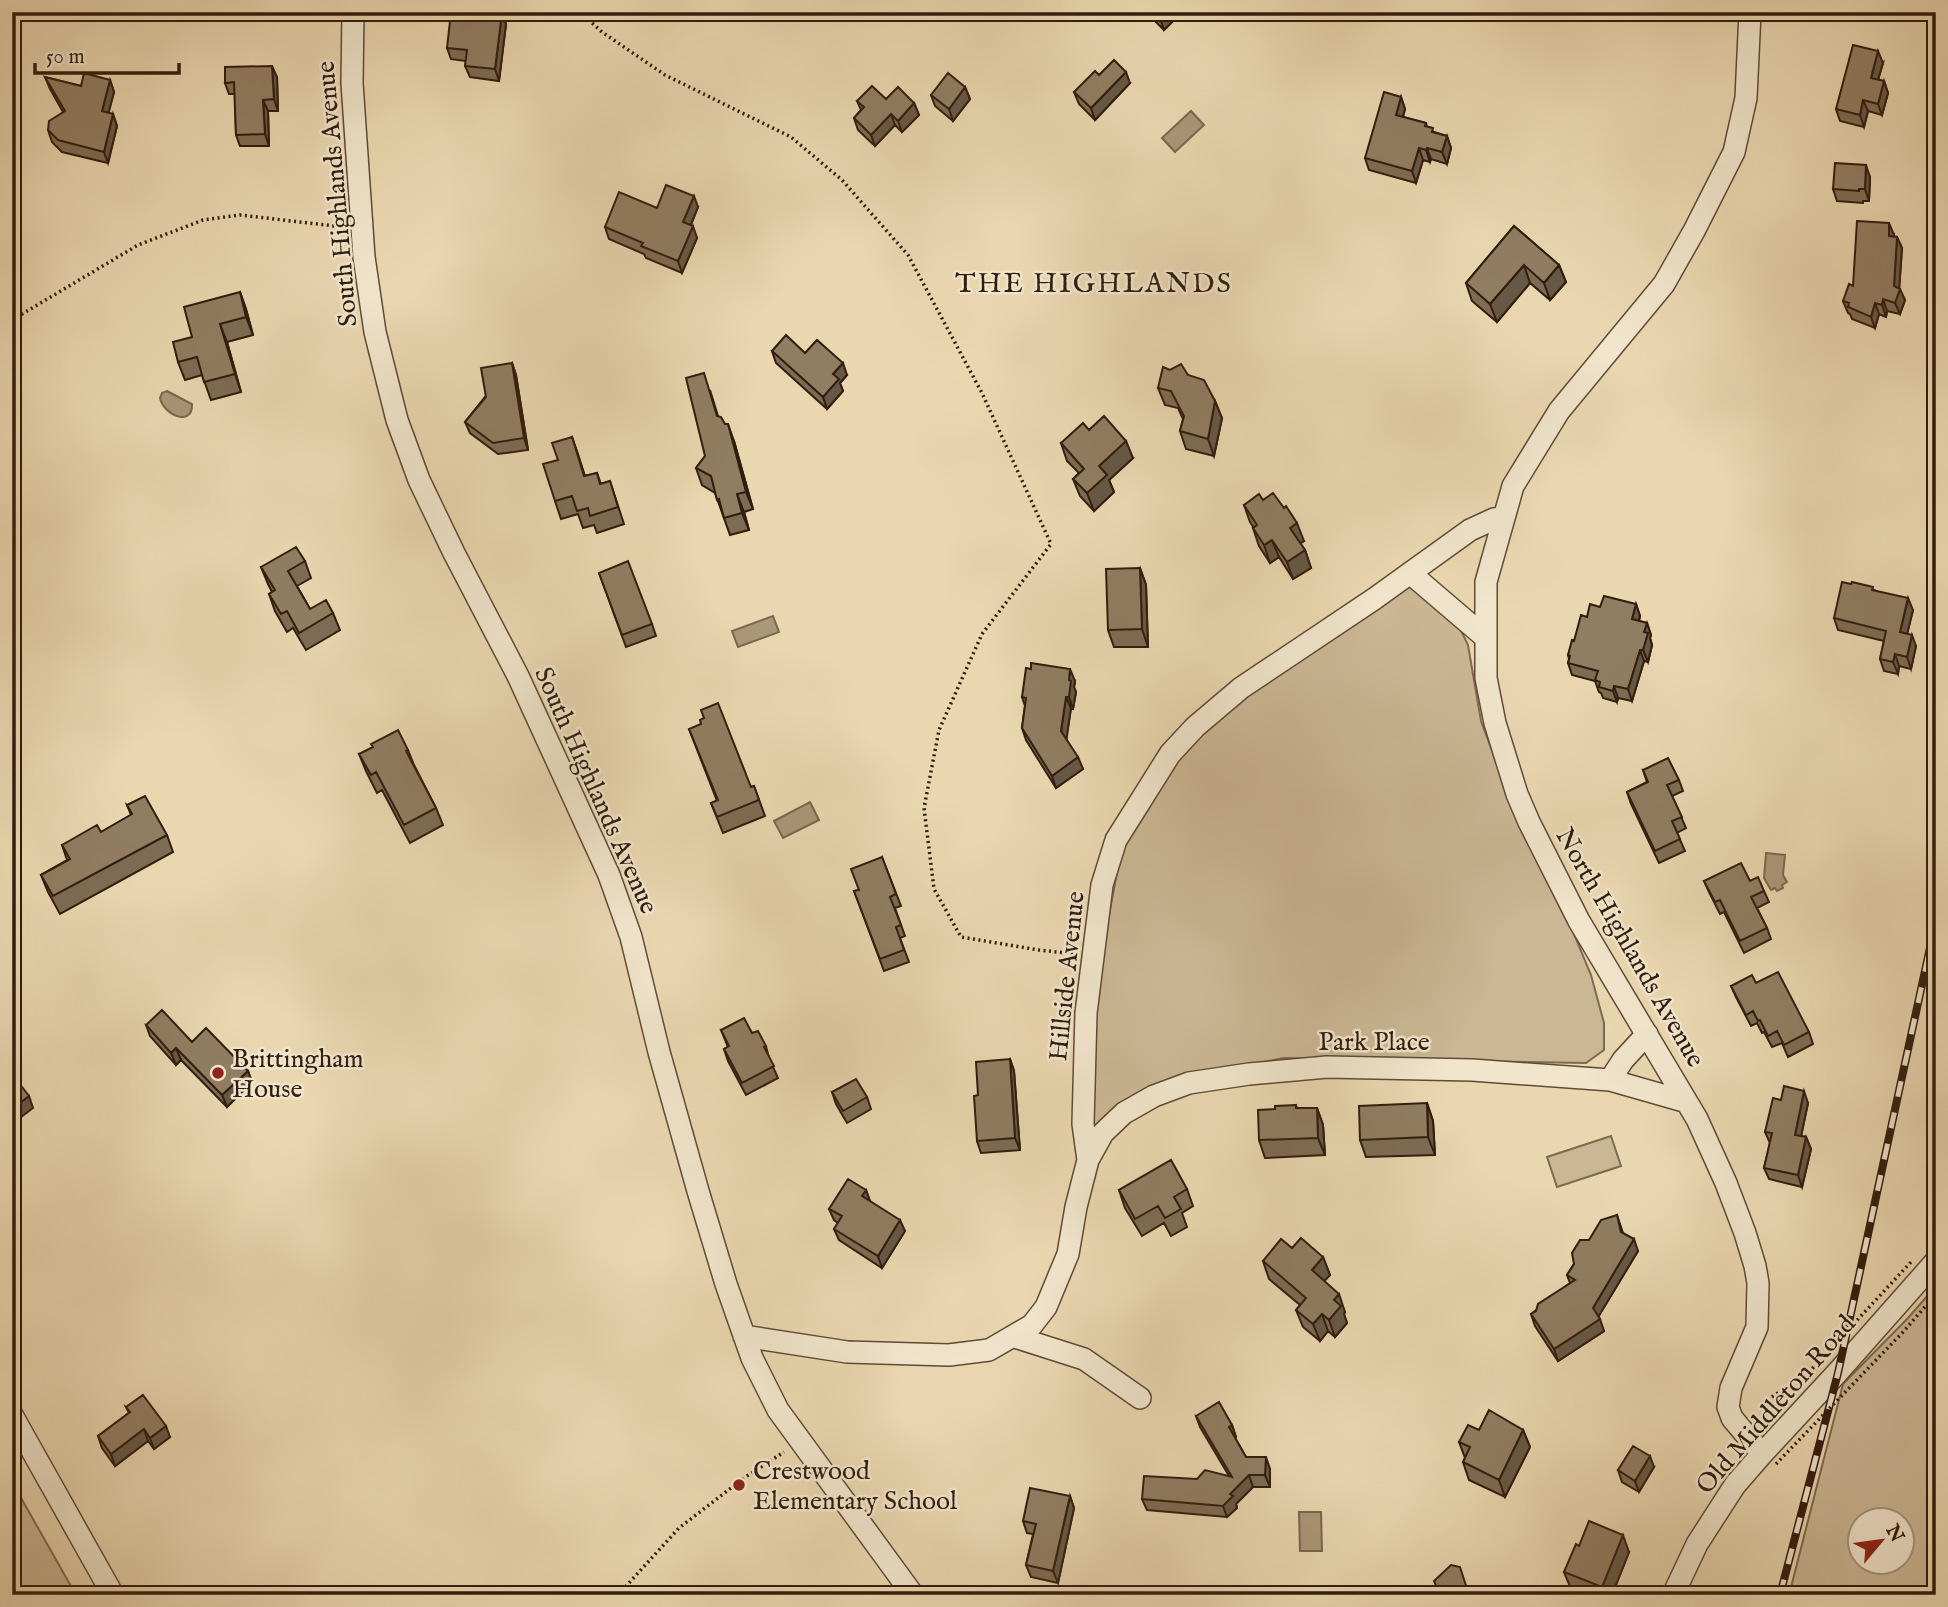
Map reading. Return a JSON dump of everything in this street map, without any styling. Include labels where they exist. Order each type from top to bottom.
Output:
[{"type":"street","name":"South Highlands Avenue","points":[[353,12],[352,83],[362,230],[375,332],[397,420],[419,480],[518,676],[608,874],[631,937],[659,1052],[698,1191],[752,1358],[778,1410],[913,1595]]},
{"type":"street","name":"North Highlands Avenue","points":[[1750,12],[1746,99],[1734,152],[1664,284],[1559,411],[1513,486],[1486,582],[1486,678],[1495,723],[1521,803],[1579,921],[1697,1119],[1745,1233],[1755,1266],[1759,1303],[1758,1326],[1731,1388],[1728,1407],[1732,1418],[1769,1459]]},
{"type":"street","name":"Hillside Avenue","points":[[744,1336],[847,1352],[949,1355],[989,1350],[1032,1325],[1046,1307],[1068,1254],[1088,1160],[1083,1124],[1086,1013],[1102,885],[1116,839],[1170,754],[1195,727],[1241,688],[1374,599],[1470,530],[1504,517]]},
{"type":"street","points":[[1410,573],[1486,638]]},
{"type":"street","points":[[1610,1080],[1623,1060],[1647,1034]]},
{"type":"street","name":"Park Place","points":[[1088,1160],[1103,1133],[1116,1120],[1154,1096],[1189,1083],[1249,1074],[1327,1067],[1485,1071],[1610,1080],[1687,1102]]},
{"type":"street","name":"Old Middleton Road","points":[[1673,1595],[1697,1544],[1735,1485],[1769,1459],[1780,1436],[1924,1265]]},
{"type":"street","points":[[1015,1337],[1084,1359],[1140,1398]]},
{"type":"street","points":[[12,1415],[113,1595]]},
{"type":"path","points":[[580,12],[602,32],[664,75],[791,137],[842,180],[908,256],[982,393],[1051,544],[982,634],[939,730],[924,808],[934,888],[961,937],[1039,950],[1093,954]]},
{"type":"path","points":[[12,320],[138,245],[202,220],[240,215],[362,230]]},
{"type":"path","points":[[1772,1397],[1810,1371],[1924,1265]]},
{"type":"path","points":[[1769,1459],[1904,1331],[1936,1294]]},
{"type":"path","points":[[618,1595],[679,1528],[744,1478],[801,1442]]},
{"type":"shaded area","points":[[1191,111],[1204,125],[1175,152],[1162,138]]},
{"type":"shaded area","points":[[167,391],[192,404],[188,415],[178,416],[167,410],[160,398],[162,393]]},
{"type":"shaded area","points":[[1413,586],[1457,622],[1468,645],[1481,721],[1519,823],[1562,905],[1591,975],[1604,1023],[1604,1050],[1586,1063],[1284,1058],[1162,1082],[1093,1139],[1095,991],[1123,840],[1157,785],[1199,736],[1241,696],[1403,588]]},
{"type":"shaded area","points":[[773,616],[779,632],[738,647],[732,631]]},
{"type":"shaded area","points":[[810,802],[819,820],[783,838],[774,821]]},
{"type":"shaded area","points":[[1766,853],[1785,855],[1783,875],[1787,882],[1777,891],[1775,888],[1771,890],[1764,878]]},
{"type":"shaded area","points":[[1611,1136],[1621,1166],[1557,1187],[1547,1157]]},
{"type":"shaded area","points":[[1936,1286],[1936,1595],[1789,1595],[1843,1384]]},
{"type":"shaded area","points":[[12,1482],[76,1595],[12,1595]]},
{"type":"shaded area","points":[[1299,1512],[1321,1512],[1322,1551],[1300,1551]]},
{"type":"building","points":[[451,12],[502,13],[495,69],[465,66],[467,50],[447,48]]},
{"type":"building","points":[[1153,12],[1166,12],[1160,18]]},
{"type":"building","points":[[1853,45],[1878,51],[1871,78],[1884,81],[1878,104],[1863,100],[1860,115],[1836,109]]},
{"type":"building","points":[[1114,60],[1126,72],[1091,108],[1074,92],[1095,71],[1099,75]]},
{"type":"building","points":[[272,66],[274,99],[263,100],[265,134],[236,135],[234,82],[225,83],[225,67]]},
{"type":"building","points":[[84,73],[110,80],[102,111],[113,114],[104,152],[58,140],[48,130],[49,121],[65,111],[45,77],[81,86]]},
{"type":"building","points":[[948,73],[965,87],[949,109],[931,95]]},
{"type":"building","points":[[872,86],[886,99],[898,87],[914,103],[898,121],[891,114],[871,135],[854,118],[864,107],[857,101]]},
{"type":"building","points":[[1384,92],[1401,97],[1396,115],[1426,123],[1425,126],[1433,128],[1432,132],[1447,136],[1442,152],[1419,148],[1412,171],[1365,158]]},
{"type":"building","points":[[1835,163],[1866,165],[1865,189],[1833,189]]},
{"type":"building","points":[[666,185],[694,196],[683,222],[693,226],[678,261],[605,227],[619,192],[657,208]]},
{"type":"building","points":[[1857,221],[1889,223],[1889,236],[1897,237],[1894,286],[1900,289],[1895,303],[1883,299],[1882,305],[1875,303],[1871,317],[1848,307],[1849,303],[1843,301],[1849,284],[1853,286]]},
{"type":"building","points":[[1514,226],[1559,265],[1544,283],[1524,265],[1490,304],[1466,283]]},
{"type":"building","points":[[240,292],[246,317],[220,324],[235,374],[204,382],[197,357],[178,362],[173,342],[192,337],[184,307]]},
{"type":"building","points":[[786,335],[805,353],[817,340],[843,363],[833,374],[839,379],[823,397],[772,351]]},
{"type":"building","points":[[512,363],[524,438],[493,443],[465,422],[486,397],[481,368]]},
{"type":"building","points":[[1181,364],[1188,375],[1204,380],[1215,401],[1208,439],[1180,431],[1184,416],[1171,391],[1158,388],[1163,367],[1170,370]]},
{"type":"building","points":[[704,373],[717,416],[728,424],[746,492],[737,494],[742,513],[724,518],[711,476],[696,468],[705,456],[686,378]]},
{"type":"building","points":[[1104,416],[1126,441],[1099,466],[1107,475],[1087,493],[1073,479],[1084,469],[1061,443],[1083,423],[1089,430]]},
{"type":"building","points":[[572,437],[584,476],[597,473],[600,484],[610,481],[618,507],[590,516],[588,508],[577,511],[572,496],[555,501],[543,464],[558,460],[552,443]]},
{"type":"building","points":[[1273,493],[1297,523],[1290,528],[1305,550],[1287,562],[1272,540],[1264,545],[1253,528],[1257,525],[1244,505],[1259,494],[1263,500]]},
{"type":"building","points":[[296,547],[305,561],[288,571],[310,609],[326,600],[333,613],[299,633],[287,611],[281,614],[269,594],[275,590],[261,567]]},
{"type":"building","points":[[628,561],[652,624],[622,635],[599,573]]},
{"type":"building","points":[[1140,568],[1142,629],[1108,630],[1106,569]]},
{"type":"building","points":[[1842,582],[1873,587],[1872,590],[1908,598],[1900,632],[1912,635],[1907,657],[1895,654],[1893,662],[1880,659],[1886,631],[1834,618]]},
{"type":"building","points":[[1604,596],[1636,604],[1632,619],[1647,623],[1644,632],[1648,633],[1628,689],[1614,686],[1613,691],[1599,687],[1600,682],[1595,680],[1598,671],[1568,663],[1572,640],[1574,641],[1581,615],[1587,617],[1590,604],[1600,607]]},
{"type":"building","points":[[1031,663],[1070,669],[1069,697],[1066,697],[1061,731],[1078,757],[1052,776],[1022,728],[1026,668],[1031,669]]},
{"type":"building","points":[[718,703],[751,787],[754,786],[759,800],[717,817],[711,803],[718,800],[689,729],[701,724],[700,720],[704,718],[701,710]]},
{"type":"building","points":[[398,730],[436,808],[404,825],[376,772],[371,775],[359,754],[373,747],[371,744]]},
{"type":"building","points":[[1668,758],[1679,780],[1667,785],[1682,817],[1672,821],[1680,839],[1655,851],[1627,792],[1648,782],[1643,770]]},
{"type":"building","points":[[145,796],[167,835],[53,896],[41,875],[70,859],[62,845],[97,825],[101,832],[132,814],[127,805]]},
{"type":"building","points":[[882,857],[896,894],[890,897],[901,925],[896,927],[904,950],[880,959],[854,891],[859,890],[851,869]]},
{"type":"building","points":[[1741,863],[1750,881],[1758,877],[1764,891],[1751,897],[1767,928],[1740,941],[1720,900],[1715,902],[1704,881]]},
{"type":"building","points":[[1778,972],[1809,1032],[1784,1045],[1777,1031],[1768,1036],[1753,1011],[1746,1015],[1731,986],[1752,975],[1756,983]]},
{"type":"building","points":[[162,1010],[192,1042],[206,1028],[248,1071],[222,1095],[176,1048],[171,1053],[146,1025]]},
{"type":"building","points":[[744,1018],[752,1033],[758,1031],[774,1066],[742,1083],[724,1049],[729,1046],[721,1030]]},
{"type":"building","points":[[1010,1059],[1015,1138],[977,1141],[974,1096],[978,1095],[976,1062]]},
{"type":"building","points":[[12,1074],[29,1096],[12,1109]]},
{"type":"building","points":[[856,1079],[867,1097],[843,1111],[832,1092]]},
{"type":"building","points":[[1784,1086],[1804,1091],[1795,1135],[1806,1137],[1798,1175],[1764,1168],[1772,1133],[1765,1132],[1773,1098],[1781,1100]]},
{"type":"building","points":[[1427,1103],[1428,1137],[1360,1140],[1359,1106]]},
{"type":"building","points":[[1296,1105],[1296,1108],[1317,1108],[1318,1138],[1259,1140],[1258,1110]]},
{"type":"building","points":[[1171,1160],[1187,1189],[1174,1197],[1181,1209],[1165,1218],[1158,1206],[1135,1219],[1119,1190]]},
{"type":"building","points":[[848,1179],[866,1190],[862,1196],[900,1220],[878,1256],[834,1229],[842,1216],[829,1209]]},
{"type":"building","points":[[1617,1215],[1621,1232],[1634,1239],[1593,1308],[1600,1319],[1554,1349],[1531,1314],[1536,1311],[1538,1304],[1575,1280],[1567,1275],[1574,1264],[1572,1253],[1580,1240],[1589,1240],[1601,1220]]},
{"type":"building","points":[[1301,1238],[1323,1257],[1312,1270],[1339,1294],[1334,1300],[1341,1306],[1329,1320],[1322,1314],[1313,1324],[1296,1310],[1306,1298],[1263,1261],[1281,1239],[1292,1248]]},
{"type":"building","points":[[143,1395],[166,1426],[150,1438],[144,1429],[111,1454],[98,1436],[130,1412],[126,1407]]},
{"type":"building","points":[[1219,1402],[1246,1457],[1266,1457],[1265,1475],[1249,1475],[1230,1494],[1233,1496],[1223,1506],[1142,1499],[1144,1476],[1197,1479],[1205,1470],[1232,1477],[1196,1416]]},
{"type":"building","points":[[1489,1410],[1523,1430],[1499,1480],[1463,1462],[1470,1447],[1459,1442],[1468,1425],[1479,1430]]},
{"type":"building","points":[[1633,1446],[1650,1456],[1635,1481],[1618,1470]]},
{"type":"building","points":[[1030,1488],[1070,1496],[1053,1571],[1026,1565],[1036,1524],[1023,1521]]},
{"type":"building","points":[[1589,1521],[1623,1535],[1602,1587],[1564,1572]]},
{"type":"building","points":[[1451,1565],[1460,1567],[1469,1595],[1440,1595],[1434,1581]]},
{"type":"railway","points":[[1780,1595],[1838,1373],[1936,920]]},
{"type":"place","name":"Brittingham House","points":[[218,1073]]},
{"type":"place","name":"Crestwood Elementary School","points":[[739,1485]]},
{"type":"district","name":"THE HIGHLANDS","points":[[1094,282]]}]
